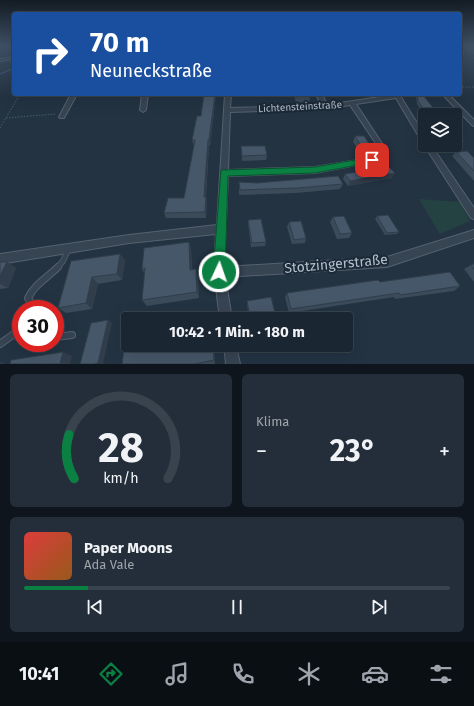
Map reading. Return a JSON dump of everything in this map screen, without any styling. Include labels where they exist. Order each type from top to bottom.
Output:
[{"type":"street","points":[[63,115],[73,96]]},
{"type":"street","points":[[143,110],[145,96]]},
{"type":"street","points":[[225,312],[219,272],[228,96]]},
{"type":"street","points":[[320,96],[325,107]]},
{"type":"street","name":"Lichtensteinstraße","points":[[227,110],[325,107],[390,96]]},
{"type":"street","points":[[397,96],[418,131]]},
{"type":"street","points":[[447,96],[474,124]]},
{"type":"street","points":[[224,173],[315,170],[372,160],[383,155],[380,144],[352,103]]},
{"type":"street","points":[[432,152],[474,215]]},
{"type":"street","points":[[0,259],[221,228]]},
{"type":"street","name":"Stotzingerstraße","points":[[219,272],[387,262],[474,234]]},
{"type":"street","points":[[231,352],[233,364]]},
{"type":"lane","points":[[29,300],[28,298],[36,284],[53,272],[62,263],[68,250]]},
{"type":"lane","points":[[0,344],[12,335]]},
{"type":"lane","points":[[64,336],[72,335]]},
{"type":"path","points":[[462,86],[474,86]]},
{"type":"path","points":[[0,128],[19,96]]},
{"type":"path","points":[[6,118],[63,115]]},
{"type":"green space","points":[[419,199],[460,202],[470,221],[440,234]]},
{"type":"building","points":[[204,96],[215,96],[208,140],[204,197],[206,197],[205,212],[164,213],[168,198],[184,198],[195,140],[192,140],[197,116],[201,116]]},
{"type":"building","points":[[296,96],[309,96],[310,98],[297,98]]},
{"type":"building","points":[[418,96],[424,96],[433,108],[423,108],[418,101]]},
{"type":"building","points":[[355,136],[364,136],[370,145],[361,146]]},
{"type":"building","points":[[241,146],[265,146],[267,155],[242,156]]},
{"type":"building","points":[[467,151],[474,158],[474,171],[456,152]]},
{"type":"building","points":[[388,166],[395,173],[350,181],[345,174]]},
{"type":"building","points":[[338,176],[343,184],[298,188],[240,190],[239,182],[257,183]]},
{"type":"building","points":[[388,215],[399,232],[387,233],[377,216]]},
{"type":"building","points":[[344,216],[352,233],[340,234],[333,217]]},
{"type":"building","points":[[261,219],[266,242],[252,243],[248,220]]},
{"type":"building","points":[[301,221],[306,238],[294,240],[289,222]]},
{"type":"building","points":[[189,242],[190,270],[196,269],[197,292],[142,300],[145,268],[142,269],[144,248]]},
{"type":"building","points":[[120,254],[117,274],[92,277],[86,303],[64,307],[64,300],[60,300],[71,261]]},
{"type":"building","points":[[0,262],[7,262],[0,276]]},
{"type":"building","points":[[450,272],[460,286],[400,295],[399,293],[291,309],[287,293],[378,280],[380,282]]},
{"type":"building","points":[[271,297],[275,312],[249,312],[247,301]]},
{"type":"building","points":[[108,320],[98,363],[80,364],[91,323]]},
{"type":"building","points":[[63,352],[60,364],[10,364],[11,360]]},
{"type":"building","points":[[124,352],[213,352],[214,360],[195,364],[122,364]]},
{"type":"waterway","points":[[0,74],[12,69]]},
{"type":"route","points":[[219,272],[224,173],[315,170],[372,160]]}]
